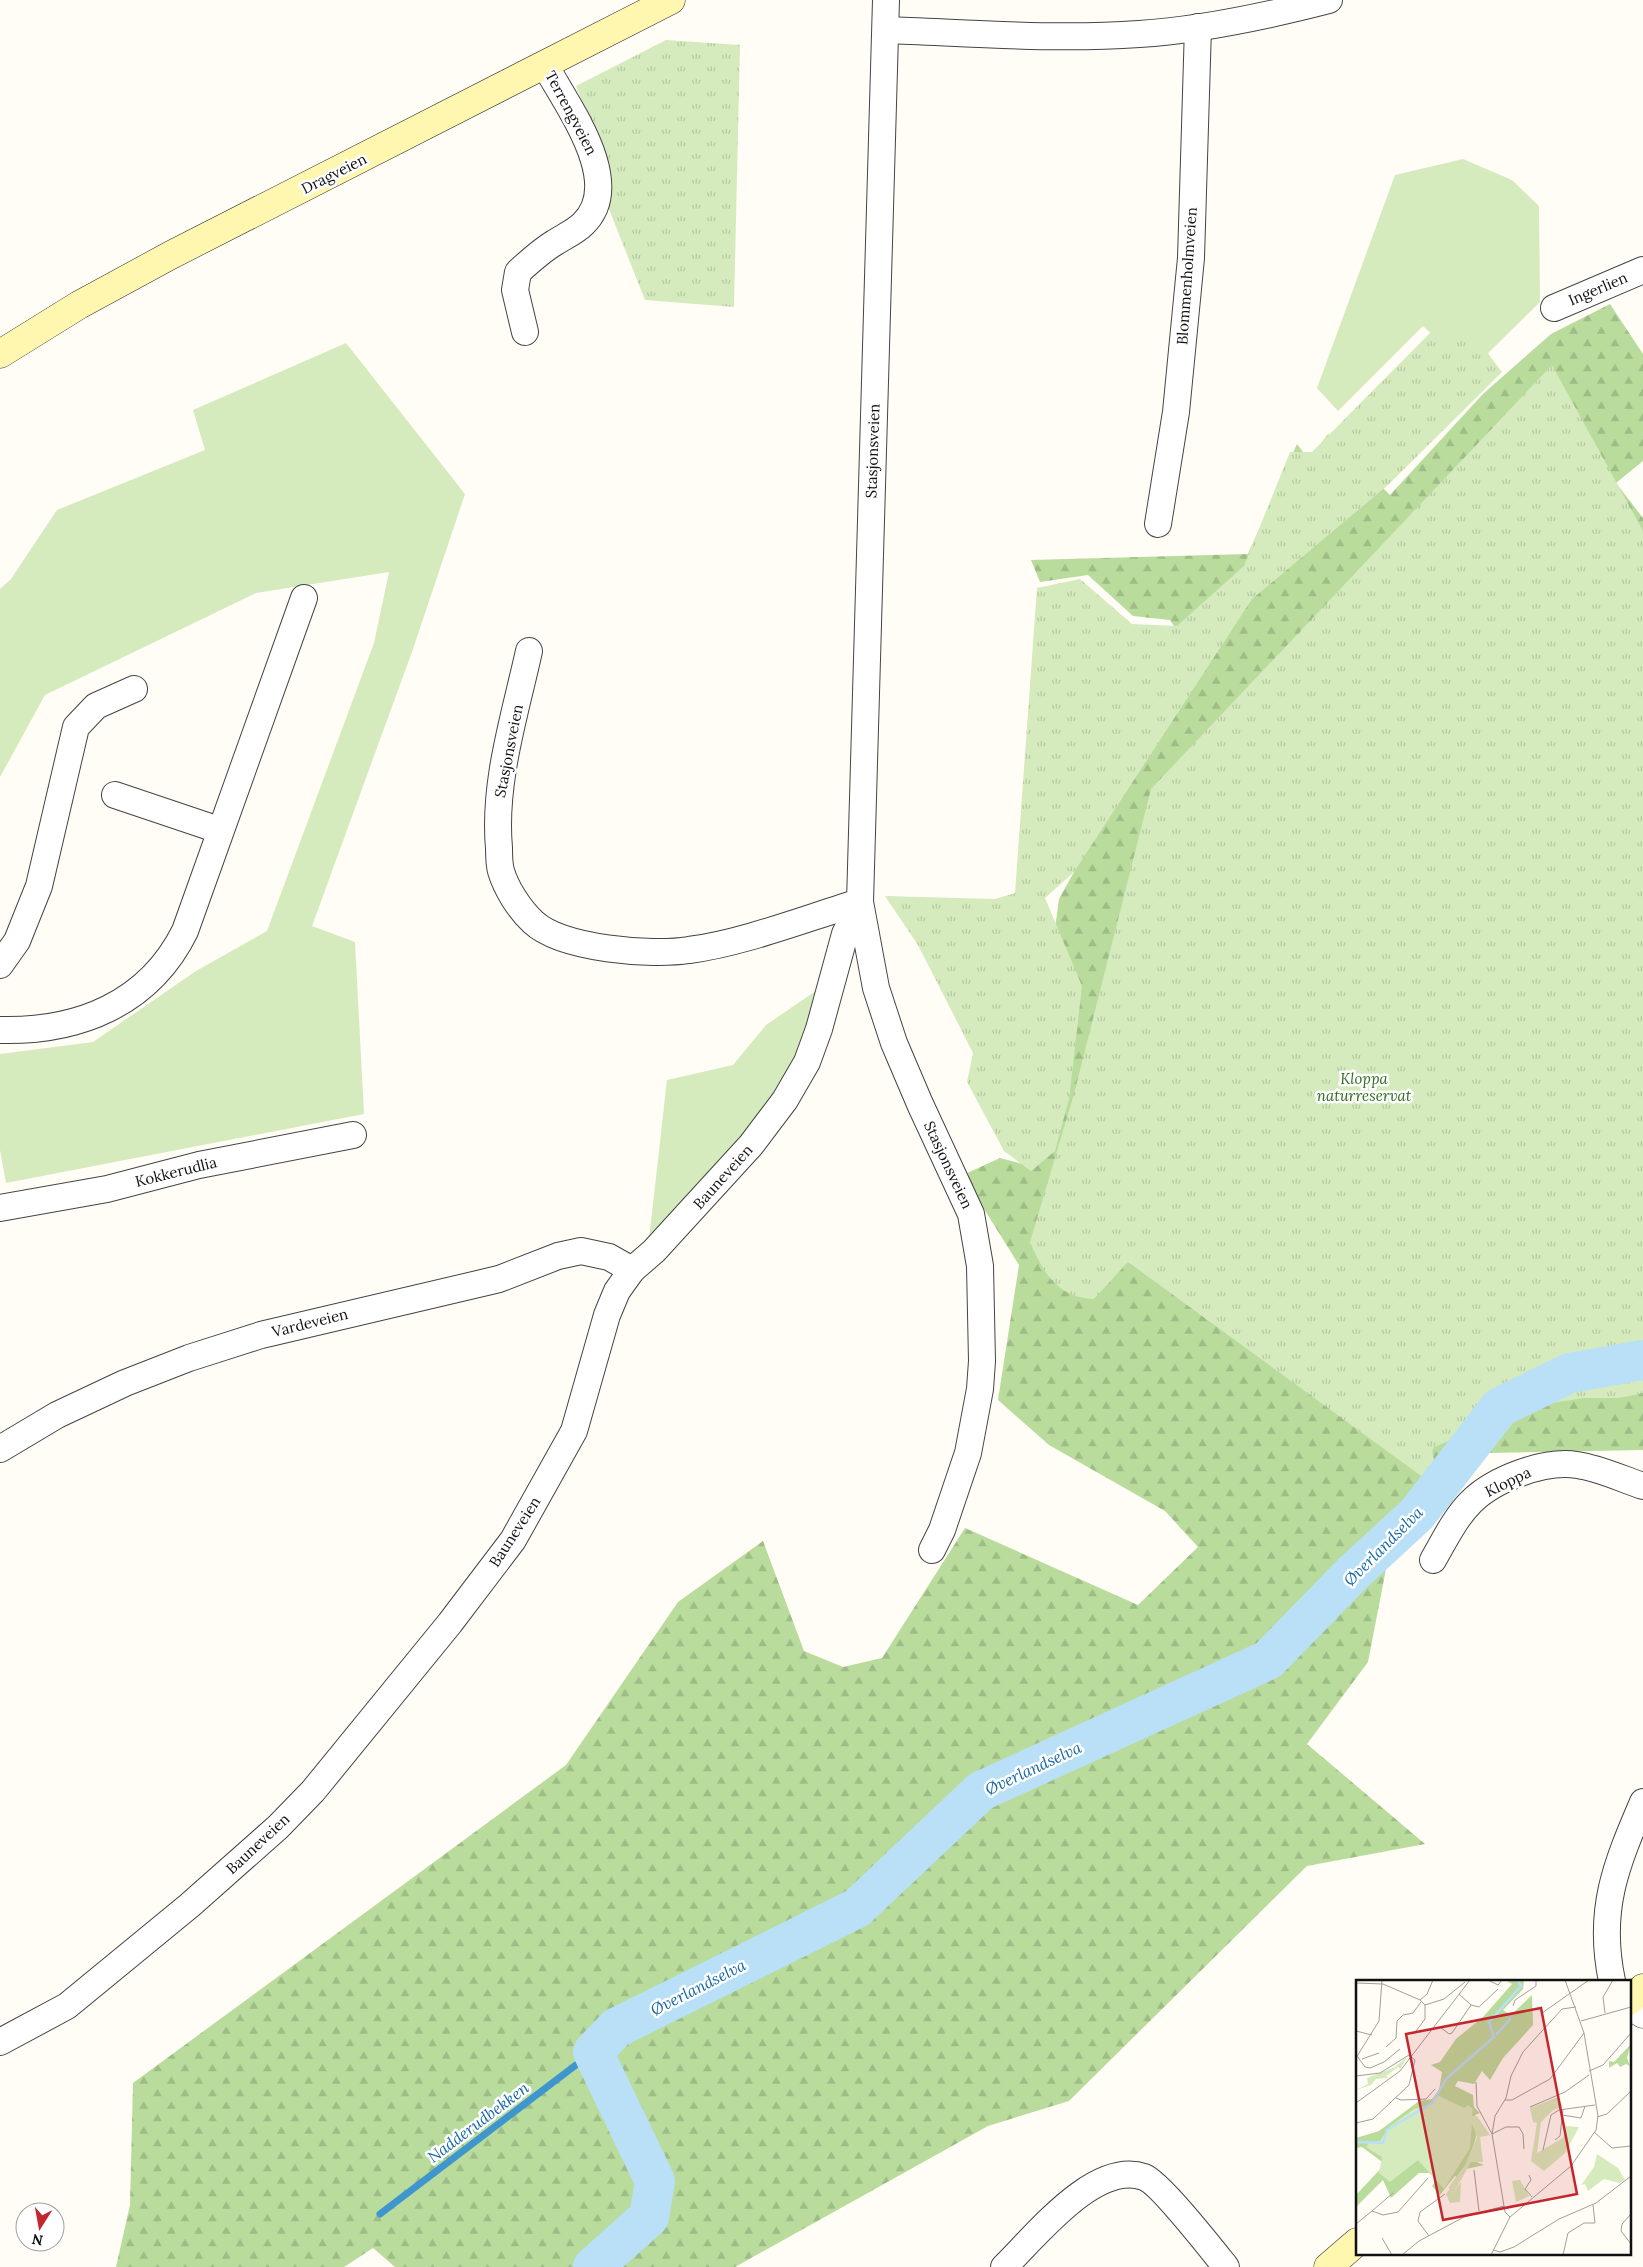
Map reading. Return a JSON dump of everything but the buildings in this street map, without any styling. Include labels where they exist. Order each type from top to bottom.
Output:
[{"type":"main road","name":"Dragveien","points":[[0,354],[79,304],[171,255],[671,0]]},
{"type":"main road","points":[[1630,2000],[1643,1988]]},
{"type":"main road","points":[[1328,2267],[1356,2243]]},
{"type":"street","name":"Stasjonsveien","points":[[886,0],[860,902],[876,988],[894,1043],[971,1214],[980,1266],[982,1361],[980,1389],[968,1454],[942,1530],[932,1550]]},
{"type":"street","points":[[886,30],[1064,37],[1140,34],[1198,27],[1289,10],[1329,0]]},
{"type":"street","name":"Blommenholmveien","points":[[1158,524],[1176,412],[1191,258],[1198,27]]},
{"type":"street","name":"Terrengveien","points":[[526,332],[515,290],[518,272],[551,244],[583,224],[596,206],[599,180],[595,156],[545,65]]},
{"type":"street","name":"Ingerlien","points":[[1554,308],[1643,270]]},
{"type":"street","points":[[0,1030],[52,1028],[77,1022],[107,1009],[133,995],[154,976],[174,953],[185,931],[219,830],[304,598]]},
{"type":"street","name":"Stasjonsveien","points":[[530,651],[501,778],[497,829],[501,870],[512,895],[533,922],[577,943],[648,952],[690,950],[750,935],[860,902]]},
{"type":"street","points":[[2,960],[17,941],[39,886],[76,727],[96,706],[134,689]]},
{"type":"street","points":[[114,796],[219,830]]},
{"type":"street","name":"Bauneveien","points":[[0,2042],[67,2006],[190,1905],[278,1826],[307,1797],[390,1699],[513,1540],[574,1431],[607,1315],[617,1291],[632,1270],[654,1251],[708,1195],[751,1145],[784,1100],[807,1062],[819,1029],[845,934],[860,902]]},
{"type":"street","name":"Kokkerudlia","points":[[0,1208],[107,1189],[199,1165],[353,1135]]},
{"type":"street","name":"Vardeveien","points":[[0,1449],[57,1415],[125,1383],[189,1358],[261,1336],[481,1284],[558,1256],[581,1251],[609,1257],[632,1270]]},
{"type":"street","name":"Kloppa","points":[[1433,1560],[1471,1502],[1494,1486],[1528,1470],[1558,1464],[1578,1465],[1643,1486]]},
{"type":"street","points":[[1612,1980],[1605,1942],[1607,1902],[1622,1850],[1643,1802]]},
{"type":"street","points":[[1630,2006],[1643,2014]]},
{"type":"street","points":[[1004,2267],[1076,2197],[1098,2182],[1121,2173],[1146,2177],[1199,2232],[1226,2267]]},
{"type":"green space","points":[[666,40],[740,45],[734,307],[645,300],[607,204],[612,177],[576,86]]},
{"type":"green space","points":[[1463,159],[1512,180],[1539,206],[1540,302],[1471,370],[1423,326],[1338,411],[1317,388],[1395,175]]},
{"type":"green space","points":[[1610,304],[1643,354],[1643,461],[1616,483],[1643,518],[1643,1450],[1489,1453],[1392,1538],[1368,1662],[1307,1744],[1425,1844],[1307,1866],[1069,2101],[988,2126],[735,2267],[395,2267],[373,2248],[344,2267],[116,2267],[130,2205],[133,2083],[566,1765],[678,1602],[763,1541],[804,1651],[843,1667],[882,1658],[965,1528],[1138,1605],[1198,1547],[1165,1511],[1049,1445],[998,1400],[1019,1265],[963,1175],[1000,1158],[1023,1164],[1059,899],[1194,656],[1170,620],[1133,616],[1088,575],[1040,582],[1031,560],[1248,554],[1297,444],[1309,460],[1328,434],[1390,495],[1483,394],[1551,334]]},
{"type":"green space","points":[[1430,333],[1475,336],[1502,372],[1388,485],[1252,599],[1074,872],[1045,898],[1082,986],[1069,1099],[1055,1151],[1031,1171],[1004,1151],[967,1082],[973,1053],[918,945],[885,896],[995,899],[1015,893],[1037,588],[1080,579],[1132,624],[1177,626],[1244,566],[1290,452],[1312,452]]},
{"type":"green space","points":[[346,343],[465,494],[413,649],[312,926],[355,942],[364,1114],[6,1183],[0,1150],[0,1054],[93,1042],[196,971],[267,931],[374,643],[389,572],[256,593],[45,695],[0,777],[0,589],[11,579],[57,510],[205,450],[193,410]]},
{"type":"green space","name":"Kloppa naturreservat","points":[[1552,365],[1643,531],[1643,1393],[1619,1398],[1584,1398],[1545,1404],[1532,1400],[1526,1391],[1519,1390],[1500,1397],[1451,1440],[1434,1447],[1432,1451],[1435,1464],[1428,1481],[1128,1262],[1094,1299],[1081,1297],[1070,1294],[1053,1281],[1046,1273],[1030,1242],[1074,1094],[1151,789]]},
{"type":"green space","points":[[820,988],[799,1053],[775,1099],[649,1239],[667,1080],[733,1065],[766,1025]]},
{"type":"waterway","name":"Øverlandselva","points":[[593,2267],[649,2217],[655,2181],[593,2052],[616,2028],[857,1908],[981,1791],[1268,1660],[1353,1573],[1417,1514],[1500,1407],[1570,1373],[1643,1360]]},
{"type":"waterway","name":"Nadderudbekken","points":[[380,2214],[593,2052]]}]
